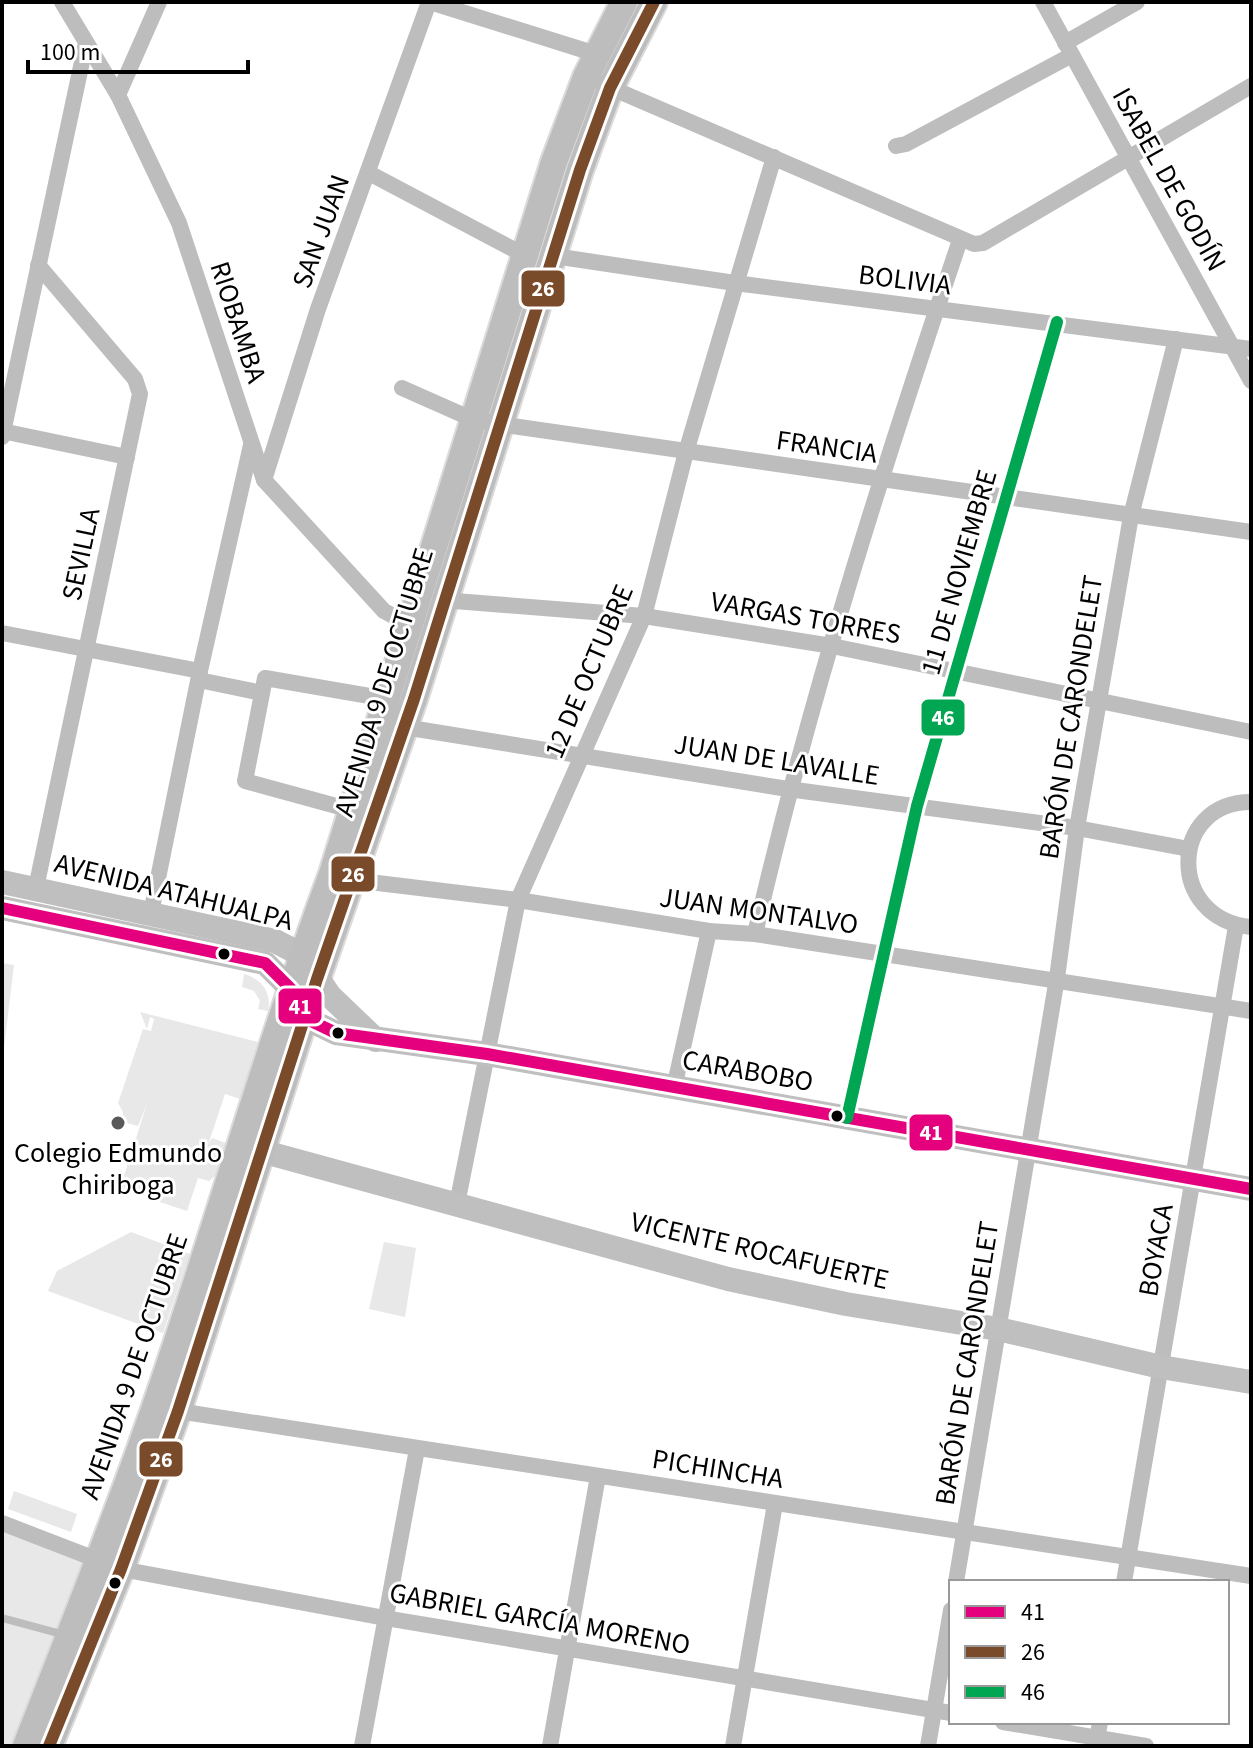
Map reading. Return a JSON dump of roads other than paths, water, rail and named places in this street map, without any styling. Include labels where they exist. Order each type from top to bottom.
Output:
[{"type":"main road","name":"AVENIDA 9 DE OCTUBRE","points":[[36,1745],[178,1411],[261,1151],[307,1019],[317,979],[404,727],[442,600],[526,256],[554,162],[591,66],[624,2]]},
{"type":"main road","name":"AVENIDA 9 DE OCTUBRE","points":[[36,1745],[69,1636],[111,1565],[161,1390],[387,699],[408,624],[485,422],[554,256],[580,170],[610,88],[654,2]]},
{"type":"main road","name":"AVENIDA ATAHUALPA","points":[[2,882],[275,941],[302,955],[317,979]]},
{"type":"main road","name":"AVENIDA ATAHUALPA","points":[[2,908],[265,963],[291,989],[307,1019]]},
{"type":"main road","points":[[317,979],[376,1040]]},
{"type":"main road","name":"CARABOBO","points":[[307,1019],[336,1033],[487,1054],[1027,1152],[1251,1189]]},
{"type":"main road","name":"VICENTE ROCAFUERTE","points":[[261,1151],[728,1279],[846,1304],[998,1329],[1161,1367],[1251,1382]]},
{"type":"street","name":"RIOBAMBA","points":[[62,2],[118,95],[179,223],[264,480],[384,611],[408,624]]},
{"type":"street","points":[[118,95],[159,2]]},
{"type":"street","points":[[430,2],[591,66],[610,88],[960,240],[983,243],[1130,160],[1251,86]]},
{"type":"street","name":"SAN JUAN","points":[[264,480],[318,309],[430,2]]},
{"type":"street","name":"ISABEL DE GODÍN","points":[[1043,2],[1251,381]]},
{"type":"street","points":[[896,146],[906,144],[1069,49],[1137,2]]},
{"type":"street","points":[[86,43],[2,433],[127,457]]},
{"type":"street","name":"12 DE OCTUBRE","points":[[457,1204],[518,900],[644,616],[686,452],[774,157]]},
{"type":"street","points":[[369,173],[526,256]]},
{"type":"street","points":[[755,934],[788,789],[882,480],[960,240]]},
{"type":"street","name":"BOLIVIA","points":[[554,256],[936,310],[1057,322],[1251,349]]},
{"type":"street","name":"SEVILLA","points":[[36,888],[139,388],[38,265]]},
{"type":"street","name":"11 DE NOVIEMBRE","points":[[847,1118],[917,806],[1057,322]]},
{"type":"street","name":"BARÓN DE CARONDELET","points":[[956,1580],[1057,978],[1098,699],[1131,516],[1176,339]]},
{"type":"street","name":"FRANCIA","points":[[402,388],[485,422],[1251,532]]},
{"type":"street","points":[[151,913],[251,443]]},
{"type":"street","name":"VARGAS TORRES","points":[[442,600],[644,616],[832,646],[1251,732]]},
{"type":"street","points":[[2,633],[87,648],[199,676],[387,699]]},
{"type":"street","points":[[263,686],[245,781],[351,810]]},
{"type":"street","name":"JUAN DE LAVALLE","points":[[404,727],[788,789],[1077,828],[1189,849]]},
{"type":"street","points":[[1243,926],[1220,920],[1197,897],[1187,866],[1195,835],[1217,811],[1251,802]]},
{"type":"street","name":"JUAN MONTALVO","points":[[353,880],[518,900],[709,931],[755,934],[1057,978],[1251,1011]]},
{"type":"street","name":"BOYACA","points":[[1124,1580],[1223,1007],[1243,926]]},
{"type":"street","points":[[674,1088],[709,931]]},
{"type":"street","name":"PICHINCHA","points":[[178,1411],[1251,1576]]},
{"type":"street","points":[[362,1746],[417,1449]]},
{"type":"street","points":[[550,1746],[598,1476]]},
{"type":"street","points":[[733,1746],[775,1504]]},
{"type":"street","name":"GABRIEL GARCÍA MORENO","points":[[2,1523],[111,1565],[385,1618],[943,1712]]},
{"type":"street","points":[[928,1746],[943,1712],[949,1636]]},
{"type":"street","points":[[1018,1724],[1098,1735],[1146,1746]]},
{"type":"lane","points":[[2,1618],[69,1636]]},
{"type":"place","name":"Colegio Edmundo Chiriboga","points":[[118,1123]]}]
